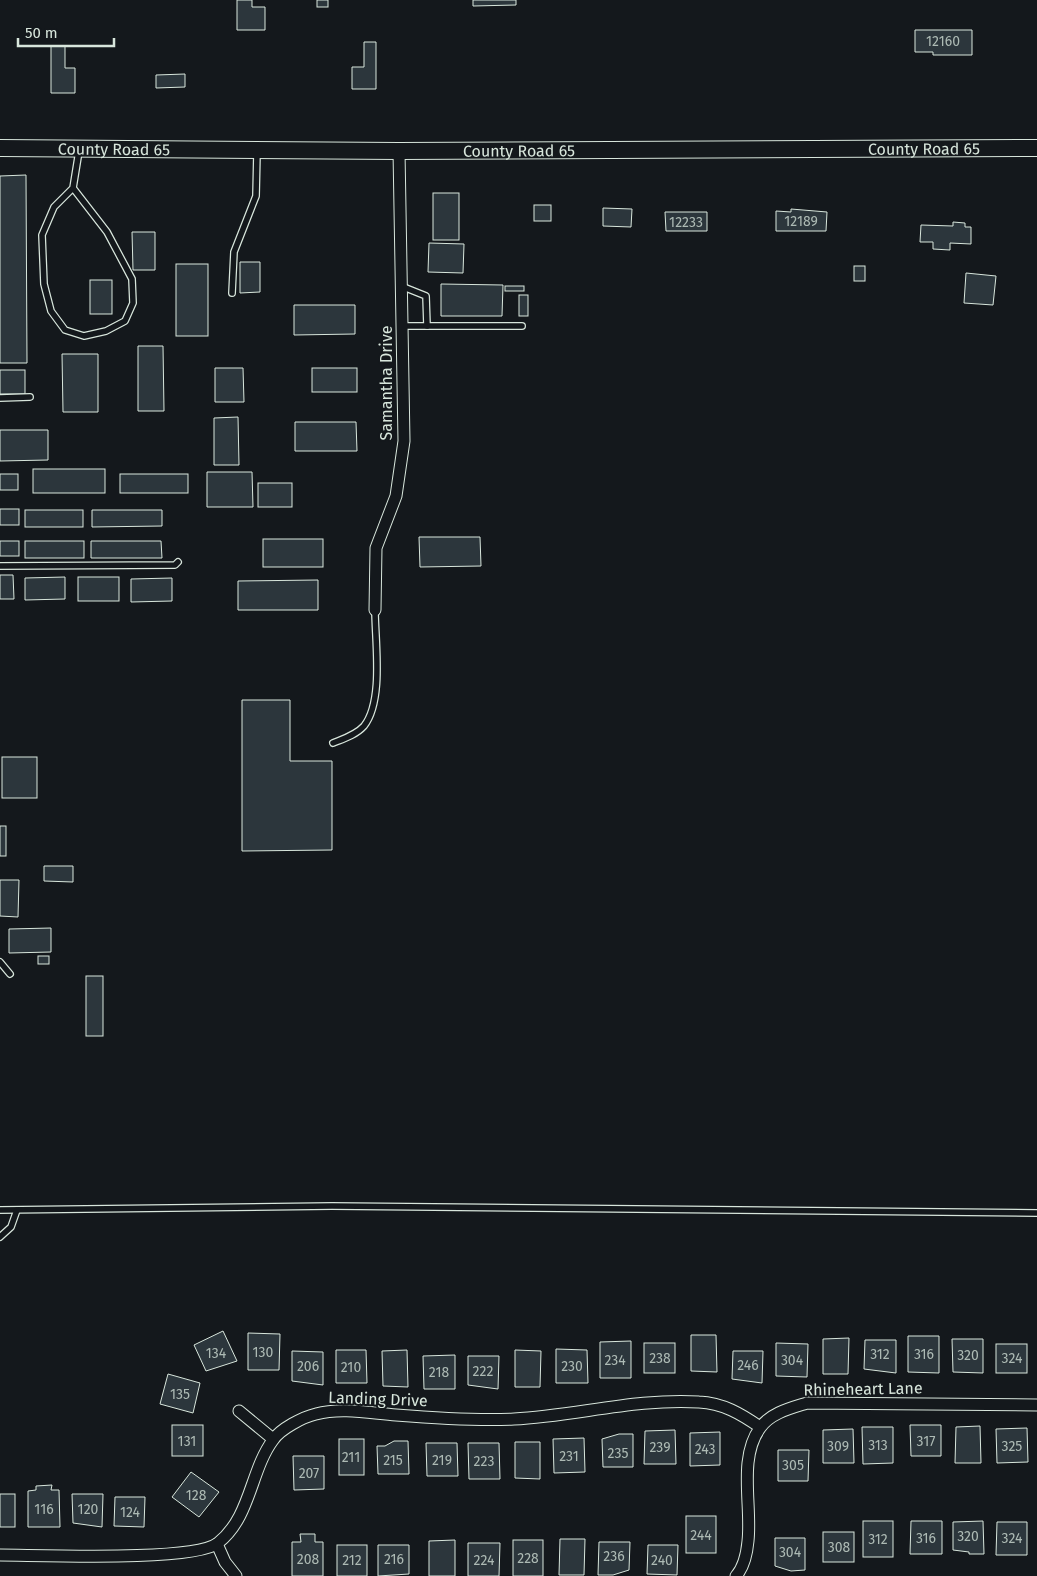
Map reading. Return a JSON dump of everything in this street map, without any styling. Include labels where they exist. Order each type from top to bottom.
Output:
[{"type":"street","name":"County Road 65","points":[[0,148],[399,151],[1037,148]]},
{"type":"street","name":"Samantha Drive","points":[[375,610],[376,548],[396,496],[404,441],[399,151]]},
{"type":"street","name":"Landing Drive","points":[[217,1544],[238,1519],[274,1439],[291,1426],[315,1414],[342,1411],[419,1417],[513,1419],[666,1402],[700,1402],[723,1406],[760,1427]]},
{"type":"street","name":"Rhineheart Lane","points":[[760,1427],[782,1411],[806,1403],[1037,1406]]},
{"type":"street","points":[[239,1411],[274,1439]]},
{"type":"street","points":[[737,1576],[746,1554],[749,1529],[748,1459],[760,1427]]},
{"type":"street","points":[[0,1555],[155,1555],[182,1553],[217,1544],[225,1562],[236,1576]]},
{"type":"lane","points":[[74,188],[107,232],[132,280],[133,303],[125,321],[106,331],[84,336],[65,330],[51,311],[44,284],[42,234],[54,207],[74,188],[79,149]]},
{"type":"lane","points":[[232,293],[234,252],[256,196],[257,150]]},
{"type":"lane","points":[[402,286],[426,296],[427,326]]},
{"type":"lane","points":[[402,326],[522,326]]},
{"type":"lane","points":[[0,398],[30,398]]},
{"type":"lane","points":[[0,566],[175,565],[178,562]]},
{"type":"lane","points":[[333,743],[352,735],[364,726],[371,709],[375,692],[377,659],[375,610]]},
{"type":"lane","points":[[0,962],[10,974]]},
{"type":"lane","points":[[0,1210],[332,1206],[1037,1213]]},
{"type":"lane","points":[[0,1237],[10,1227],[17,1210]]},
{"type":"building","points":[[237,0],[252,0],[252,7],[265,7],[265,30],[237,30]]},
{"type":"building","points":[[317,0],[328,0],[328,7],[317,7]]},
{"type":"building","points":[[473,0],[516,0],[516,5],[473,6]]},
{"type":"building","points":[[915,30],[972,30],[972,55],[933,55],[933,52],[915,52]]},
{"type":"building","points":[[364,42],[376,42],[376,89],[352,89],[352,67],[364,67]]},
{"type":"building","points":[[51,46],[65,46],[65,68],[75,68],[75,93],[51,93]]},
{"type":"building","points":[[185,74],[185,87],[156,88],[156,75]]},
{"type":"building","points":[[26,175],[27,363],[0,363],[0,176]]},
{"type":"building","points":[[433,193],[459,193],[459,240],[433,240]]},
{"type":"building","points":[[534,205],[551,205],[551,221],[534,221]]},
{"type":"building","points":[[603,208],[632,209],[631,227],[603,226]]},
{"type":"building","points":[[791,209],[827,212],[826,231],[776,231],[776,211],[791,212]]},
{"type":"building","points":[[665,212],[707,212],[707,231],[666,231]]},
{"type":"building","points":[[953,222],[965,223],[965,227],[971,227],[971,244],[950,243],[950,250],[933,249],[933,242],[920,242],[921,225],[953,226]]},
{"type":"building","points":[[132,232],[155,232],[155,270],[133,270]]},
{"type":"building","points":[[429,243],[464,244],[463,273],[428,272]]},
{"type":"building","points":[[240,262],[260,262],[260,292],[240,293]]},
{"type":"building","points":[[176,264],[208,264],[208,336],[176,336]]},
{"type":"building","points":[[854,266],[865,266],[865,281],[854,281]]},
{"type":"building","points":[[966,273],[996,276],[993,305],[964,303]]},
{"type":"building","points":[[90,280],[112,280],[112,314],[90,314]]},
{"type":"building","points":[[441,284],[503,285],[502,316],[441,316]]},
{"type":"building","points":[[505,286],[524,286],[524,291],[505,291]]},
{"type":"building","points":[[519,295],[528,295],[528,316],[519,316]]},
{"type":"building","points":[[294,305],[355,305],[355,334],[294,335]]},
{"type":"building","points":[[138,346],[163,346],[164,411],[138,411]]},
{"type":"building","points":[[62,354],[98,354],[98,412],[63,412]]},
{"type":"building","points":[[215,368],[243,368],[244,402],[215,402]]},
{"type":"building","points":[[312,368],[357,368],[357,392],[312,392]]},
{"type":"building","points":[[0,370],[25,370],[25,394],[0,394]]},
{"type":"building","points":[[238,417],[239,465],[214,465],[214,418]]},
{"type":"building","points":[[295,422],[356,422],[357,451],[295,451]]},
{"type":"building","points":[[0,430],[48,430],[48,460],[0,461]]},
{"type":"building","points":[[33,469],[105,469],[105,493],[33,493]]},
{"type":"building","points":[[207,472],[252,472],[253,507],[207,507]]},
{"type":"building","points":[[0,474],[18,474],[18,490],[0,490]]},
{"type":"building","points":[[120,474],[188,474],[188,493],[120,493]]},
{"type":"building","points":[[258,483],[292,483],[292,507],[258,507]]},
{"type":"building","points":[[0,509],[19,509],[19,525],[0,525]]},
{"type":"building","points":[[25,510],[83,510],[83,527],[25,527]]},
{"type":"building","points":[[92,510],[162,510],[162,526],[92,527]]},
{"type":"building","points":[[419,537],[480,537],[481,566],[420,567]]},
{"type":"building","points":[[263,539],[323,539],[323,567],[263,567]]},
{"type":"building","points":[[0,541],[19,541],[19,556],[0,556]]},
{"type":"building","points":[[25,541],[84,541],[84,558],[25,558]]},
{"type":"building","points":[[91,541],[161,541],[162,558],[91,558]]},
{"type":"building","points":[[0,575],[13,575],[14,599],[0,599]]},
{"type":"building","points":[[65,577],[65,599],[25,600],[25,578]]},
{"type":"building","points":[[78,577],[119,577],[119,601],[78,601]]},
{"type":"building","points":[[172,578],[172,601],[131,602],[131,579]]},
{"type":"building","points":[[318,580],[318,610],[238,610],[238,581]]},
{"type":"building","points":[[242,700],[290,700],[290,761],[332,761],[332,850],[242,851]]},
{"type":"building","points":[[2,757],[37,757],[37,798],[2,798]]},
{"type":"building","points":[[0,826],[6,826],[6,856],[0,856]]},
{"type":"building","points":[[44,866],[73,866],[73,882],[44,881]]},
{"type":"building","points":[[0,880],[19,880],[18,917],[0,916]]},
{"type":"building","points":[[51,928],[51,952],[9,953],[9,929]]},
{"type":"building","points":[[38,956],[49,956],[49,964],[38,964]]},
{"type":"building","points":[[86,976],[103,976],[103,1036],[86,1036]]},
{"type":"building","points":[[223,1331],[237,1361],[206,1371],[194,1345]]},
{"type":"building","points":[[248,1333],[280,1334],[279,1370],[248,1370]]},
{"type":"building","points":[[691,1335],[716,1335],[717,1372],[691,1371]]},
{"type":"building","points":[[908,1336],[939,1336],[939,1373],[908,1372]]},
{"type":"building","points":[[849,1338],[848,1374],[823,1374],[823,1339]]},
{"type":"building","points":[[952,1339],[983,1339],[983,1373],[953,1372]]},
{"type":"building","points":[[865,1340],[896,1340],[896,1373],[864,1369]]},
{"type":"building","points":[[631,1341],[631,1378],[600,1378],[600,1342]]},
{"type":"building","points":[[644,1343],[675,1343],[675,1373],[644,1373]]},
{"type":"building","points":[[776,1343],[808,1344],[807,1377],[776,1376]]},
{"type":"building","points":[[996,1344],[1027,1344],[1027,1373],[996,1373]]},
{"type":"building","points":[[556,1349],[587,1350],[588,1383],[556,1383]]},
{"type":"building","points":[[336,1350],[366,1350],[367,1383],[336,1383]]},
{"type":"building","points":[[407,1350],[408,1387],[383,1386],[382,1351]]},
{"type":"building","points":[[515,1350],[541,1351],[540,1387],[515,1387]]},
{"type":"building","points":[[292,1351],[323,1352],[323,1385],[292,1381]]},
{"type":"building","points":[[733,1351],[763,1351],[762,1383],[732,1379]]},
{"type":"building","points":[[455,1355],[455,1389],[424,1389],[423,1356]]},
{"type":"building","points":[[468,1356],[499,1356],[498,1389],[468,1385]]},
{"type":"building","points":[[168,1374],[200,1383],[193,1413],[160,1404]]},
{"type":"building","points":[[172,1425],[203,1425],[203,1456],[172,1456]]},
{"type":"building","points":[[910,1425],[941,1425],[941,1456],[911,1456]]},
{"type":"building","points":[[980,1426],[981,1463],[955,1463],[956,1427]]},
{"type":"building","points":[[862,1427],[893,1427],[893,1463],[863,1464]]},
{"type":"building","points":[[1027,1428],[1028,1462],[997,1463],[996,1429]]},
{"type":"building","points":[[853,1429],[854,1463],[823,1463],[823,1430]]},
{"type":"building","points":[[675,1430],[676,1464],[644,1464],[645,1431]]},
{"type":"building","points":[[720,1432],[720,1465],[690,1466],[690,1433]]},
{"type":"building","points":[[619,1434],[633,1434],[633,1467],[603,1467],[602,1439]]},
{"type":"building","points":[[584,1438],[585,1472],[554,1473],[553,1439]]},
{"type":"building","points":[[339,1439],[364,1439],[364,1475],[339,1475]]},
{"type":"building","points":[[394,1441],[408,1441],[409,1474],[378,1474],[377,1446],[385,1446]]},
{"type":"building","points":[[515,1442],[540,1442],[540,1479],[515,1478]]},
{"type":"building","points":[[426,1443],[457,1443],[458,1476],[427,1476]]},
{"type":"building","points":[[468,1443],[499,1443],[500,1479],[469,1479]]},
{"type":"building","points":[[778,1450],[809,1450],[808,1481],[778,1481]]},
{"type":"building","points":[[293,1456],[324,1456],[324,1489],[294,1490]]},
{"type":"building","points":[[191,1472],[219,1492],[199,1517],[172,1497]]},
{"type":"building","points":[[52,1485],[51,1490],[59,1490],[60,1527],[28,1527],[28,1491],[36,1490],[36,1486]]},
{"type":"building","points":[[0,1494],[15,1494],[15,1527],[0,1527]]},
{"type":"building","points":[[72,1494],[103,1494],[102,1527],[73,1523]]},
{"type":"building","points":[[115,1497],[145,1497],[144,1527],[114,1526]]},
{"type":"building","points":[[686,1516],[716,1516],[716,1553],[686,1553]]},
{"type":"building","points":[[863,1521],[893,1521],[893,1557],[863,1557]]},
{"type":"building","points":[[911,1521],[942,1521],[942,1554],[910,1554]]},
{"type":"building","points":[[983,1521],[984,1554],[969,1554],[969,1552],[953,1550],[953,1522]]},
{"type":"building","points":[[997,1522],[1027,1522],[1027,1555],[996,1555]]},
{"type":"building","points":[[823,1532],[854,1532],[854,1562],[823,1562]]},
{"type":"building","points":[[300,1534],[315,1534],[315,1542],[323,1542],[323,1576],[292,1576],[292,1542],[301,1542]]},
{"type":"building","points":[[775,1538],[805,1538],[805,1570],[791,1571],[775,1566]]},
{"type":"building","points":[[560,1539],[585,1539],[584,1575],[559,1575]]},
{"type":"building","points":[[455,1540],[455,1576],[429,1576],[429,1541]]},
{"type":"building","points":[[513,1540],[543,1540],[543,1576],[513,1576]]},
{"type":"building","points":[[599,1542],[630,1542],[629,1570],[613,1575],[598,1575]]},
{"type":"building","points":[[468,1543],[500,1543],[499,1576],[468,1576]]},
{"type":"building","points":[[337,1545],[367,1545],[367,1576],[337,1576]]},
{"type":"building","points":[[378,1545],[409,1545],[409,1574],[378,1576]]},
{"type":"building","points":[[648,1545],[678,1545],[677,1575],[647,1574]]}]
